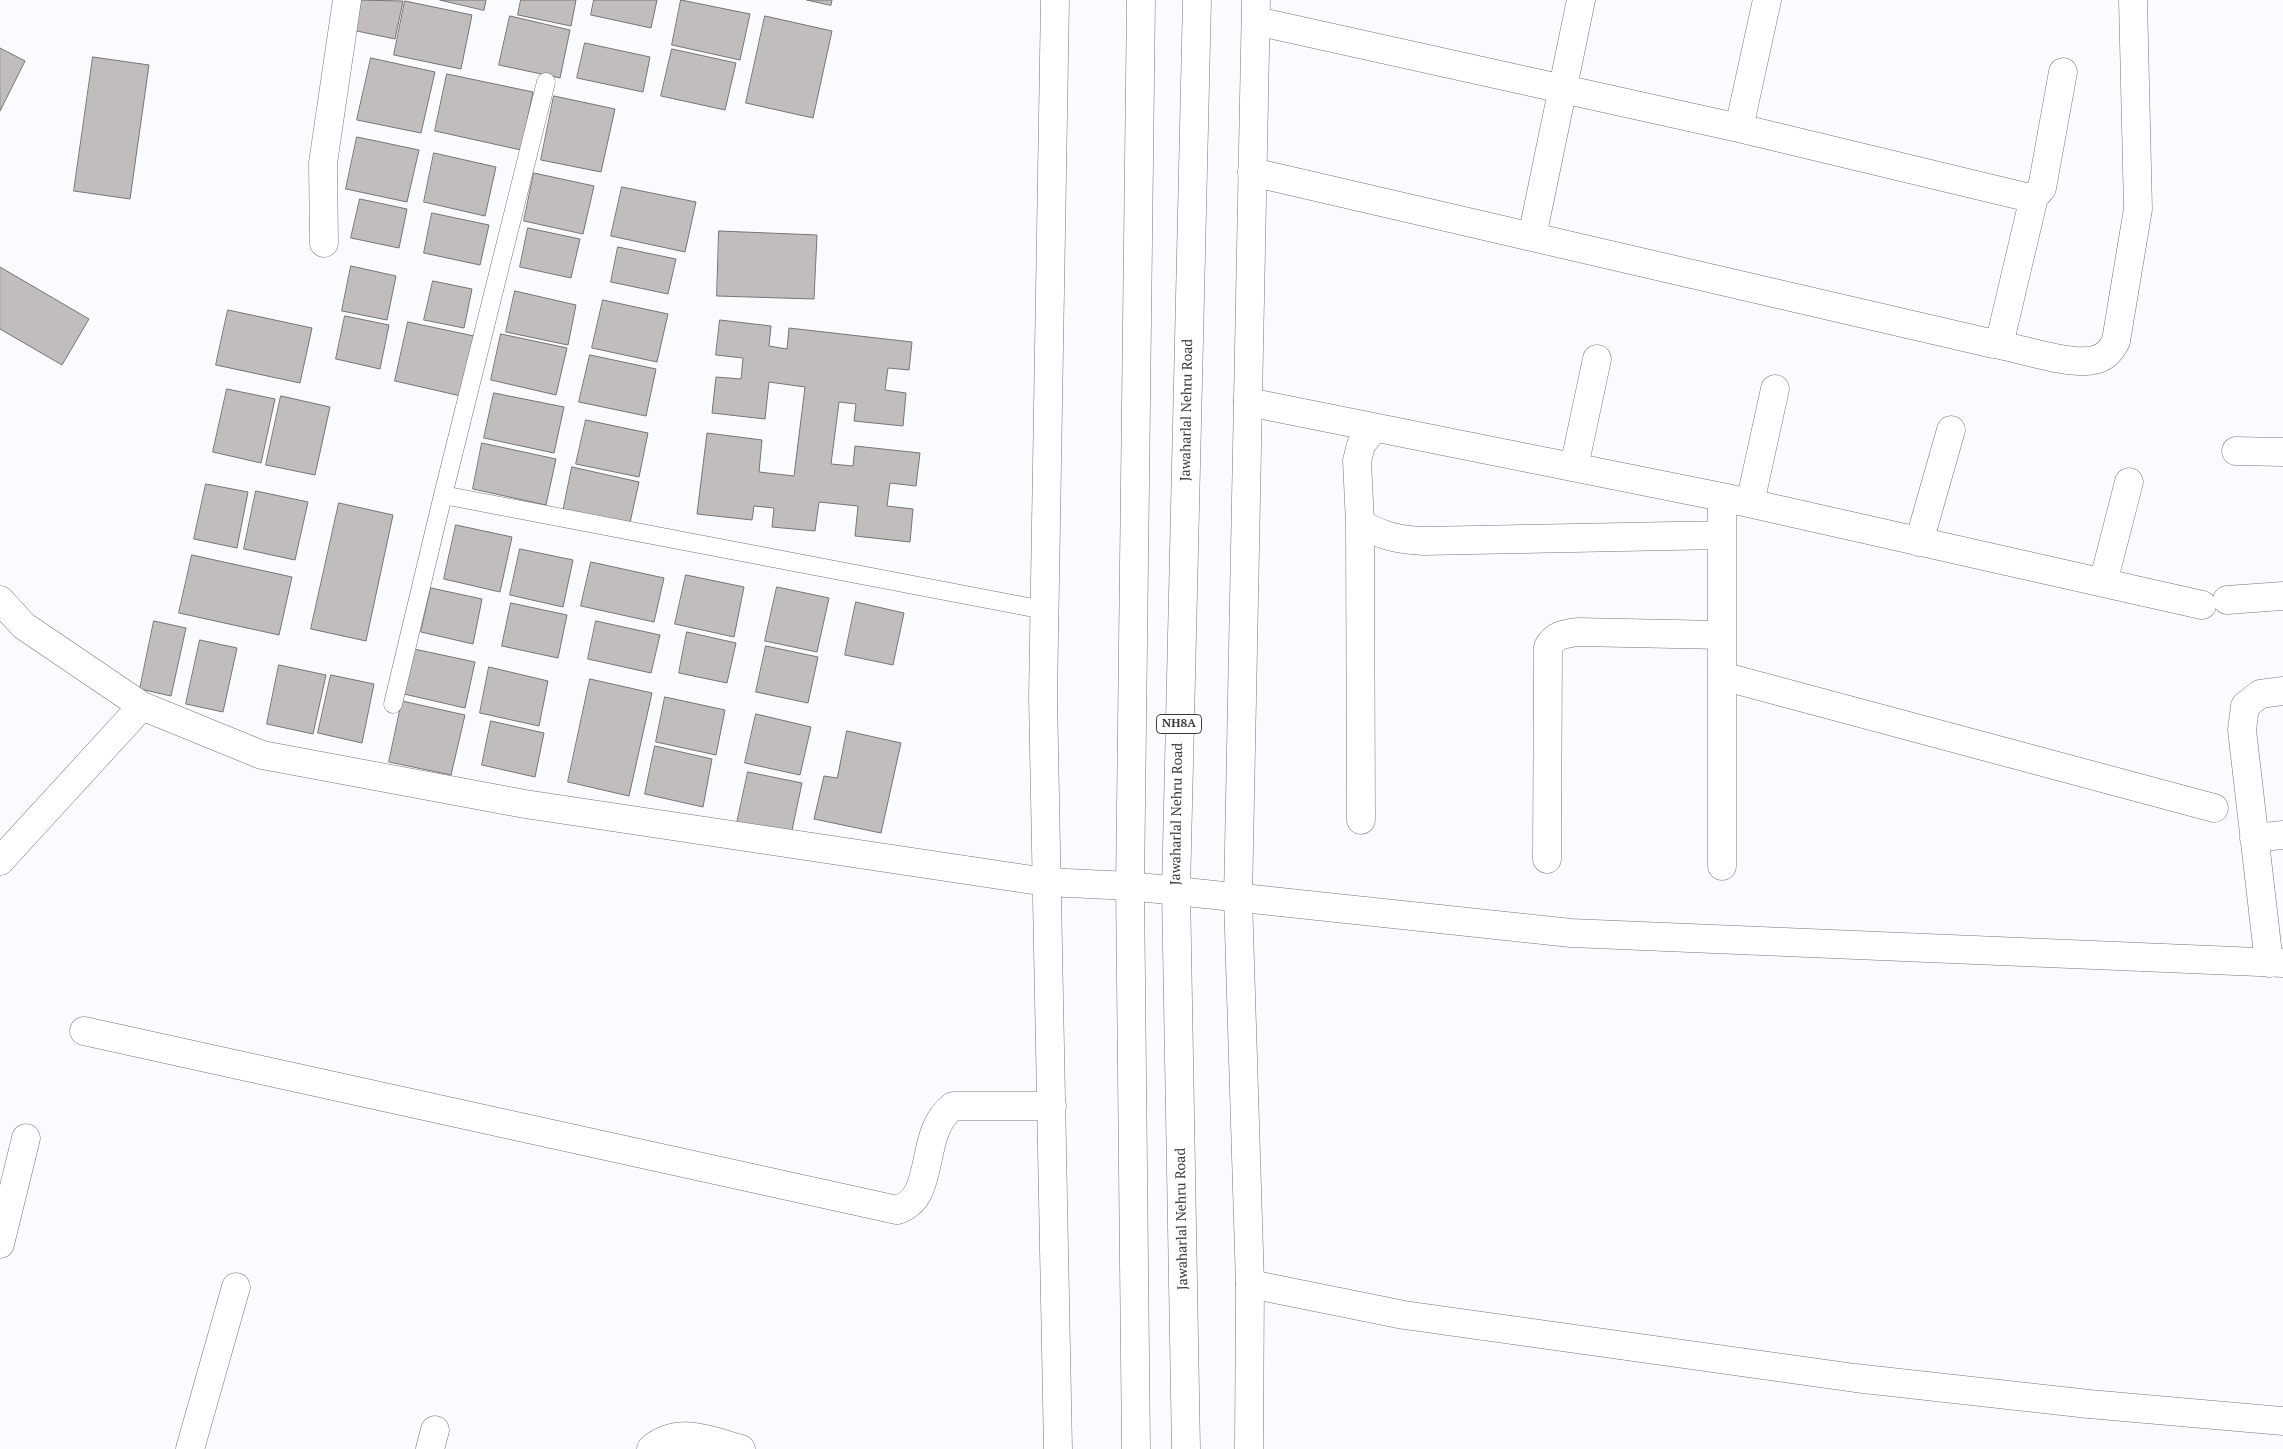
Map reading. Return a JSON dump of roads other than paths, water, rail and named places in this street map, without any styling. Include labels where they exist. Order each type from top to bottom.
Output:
[{"type":"street","points":[[324,243],[323,163],[347,0]]},
{"type":"street","points":[[1055,0],[1043,696],[1058,1449]]},
{"type":"street","points":[[1136,1449],[1130,886],[1141,0]]},
{"type":"street","name":"Jawaharlal Nehru Road","points":[[1186,1449],[1176,890],[1197,0]]},
{"type":"street","points":[[1532,237],[1581,0]]},
{"type":"street","points":[[1738,128],[1767,0]]},
{"type":"street","points":[[1252,172],[2000,345],[2080,362],[2095,360],[2110,352],[2116,341],[2138,209],[2133,0]]},
{"type":"street","points":[[1249,1449],[1250,1284],[1238,898],[1256,10],[1562,89],[1738,128],[2026,197],[2034,197]]},
{"type":"street","points":[[2000,345],[2034,197],[2042,188],[2063,72]]},
{"type":"street","points":[[1574,468],[1597,359]]},
{"type":"street","points":[[1750,504],[1775,389]]},
{"type":"street","points":[[1248,402],[1722,497],[2103,583],[2215,603],[2283,596]]},
{"type":"street","points":[[1361,820],[1360,524],[1357,461],[1361,445],[1374,428]]},
{"type":"street","points":[[1919,542],[1950,430]]},
{"type":"street","points":[[2236,451],[2283,452]]},
{"type":"street","points":[[2103,583],[2129,482]]},
{"type":"street","points":[[1722,497],[1722,866]]},
{"type":"street","points":[[1360,524],[1376,533],[1397,540],[1424,541],[1722,535]]},
{"type":"street","points":[[0,600],[24,626],[142,706],[262,755],[526,804],[1046,882],[1176,890],[1571,933],[2276,963],[2254,838],[2242,730],[2245,706],[2260,694],[2283,691]]},
{"type":"street","points":[[1547,859],[1548,647],[1553,639],[1562,634],[1577,632],[1722,635]]},
{"type":"street","points":[[1722,676],[2214,808]]},
{"type":"street","points":[[0,862],[142,706]]},
{"type":"street","points":[[2254,838],[2283,835]]},
{"type":"street","points":[[84,1031],[897,1210],[906,1208],[916,1199],[936,1126],[943,1114],[953,1106],[1052,1106]]},
{"type":"street","points":[[0,1244],[26,1138]]},
{"type":"street","points":[[1250,1284],[1404,1315],[1855,1378],[2089,1404],[2283,1421]]},
{"type":"street","points":[[190,1449],[236,1287]]},
{"type":"street","points":[[651,1449],[662,1440],[686,1435],[742,1449]]},
{"type":"lane","points":[[393,704],[546,82]]},
{"type":"lane","points":[[443,495],[1044,610]]}]
